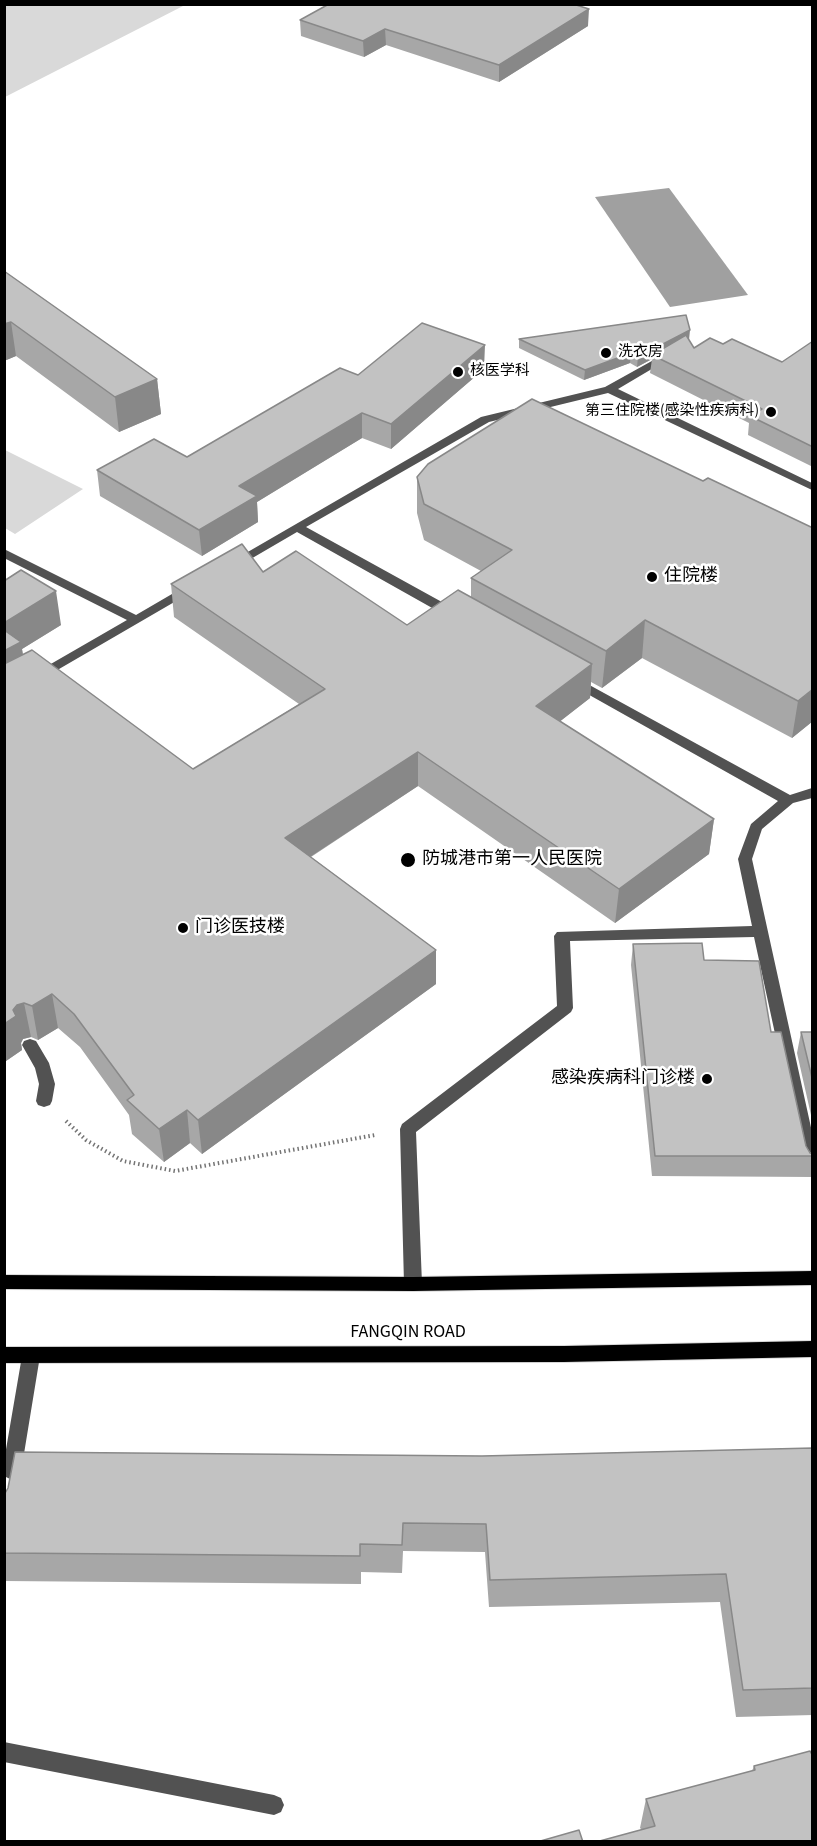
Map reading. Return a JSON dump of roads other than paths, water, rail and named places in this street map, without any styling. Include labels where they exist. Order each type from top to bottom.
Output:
[{"type":"main road","points":[[4,1282],[413,1284],[813,1278]]},
{"type":"main road","name":"FANGQIN ROAD","points":[[4,1355],[564,1354],[813,1349]]},
{"type":"lane","points":[[227,568],[485,419],[609,389],[677,350]]},
{"type":"lane","points":[[609,389],[813,487]]},
{"type":"lane","points":[[297,527],[464,620]]},
{"type":"lane","points":[[4,553],[136,620]]},
{"type":"lane","points":[[4,697],[197,585]]},
{"type":"lane","points":[[566,676],[788,800]]},
{"type":"lane","points":[[813,793],[788,800],[756,827],[745,859],[813,1167]]},
{"type":"lane","points":[[413,1284],[408,1129],[565,1008],[562,936],[761,931]]},
{"type":"lane","points":[[30,1045],[44,1066],[47,1084],[44,1101]]},
{"type":"lane","points":[[8,1493],[31,1356]]},
{"type":"lane","points":[[4,1752],[274,1805]]},
{"type":"place","name":"洗衣房","points":[[606,353]]},
{"type":"place","name":"核医学科","points":[[458,372]]},
{"type":"place","name":"第三住院楼(感染性疾病科)","points":[[771,412]]},
{"type":"place","name":"住院楼","points":[[652,577]]},
{"type":"place","name":"防城港市第一人民医院","points":[[408,860]]},
{"type":"place","name":"门诊医技楼","points":[[183,928]]},
{"type":"place","name":"感染疾病科门诊楼","points":[[707,1079]]}]
